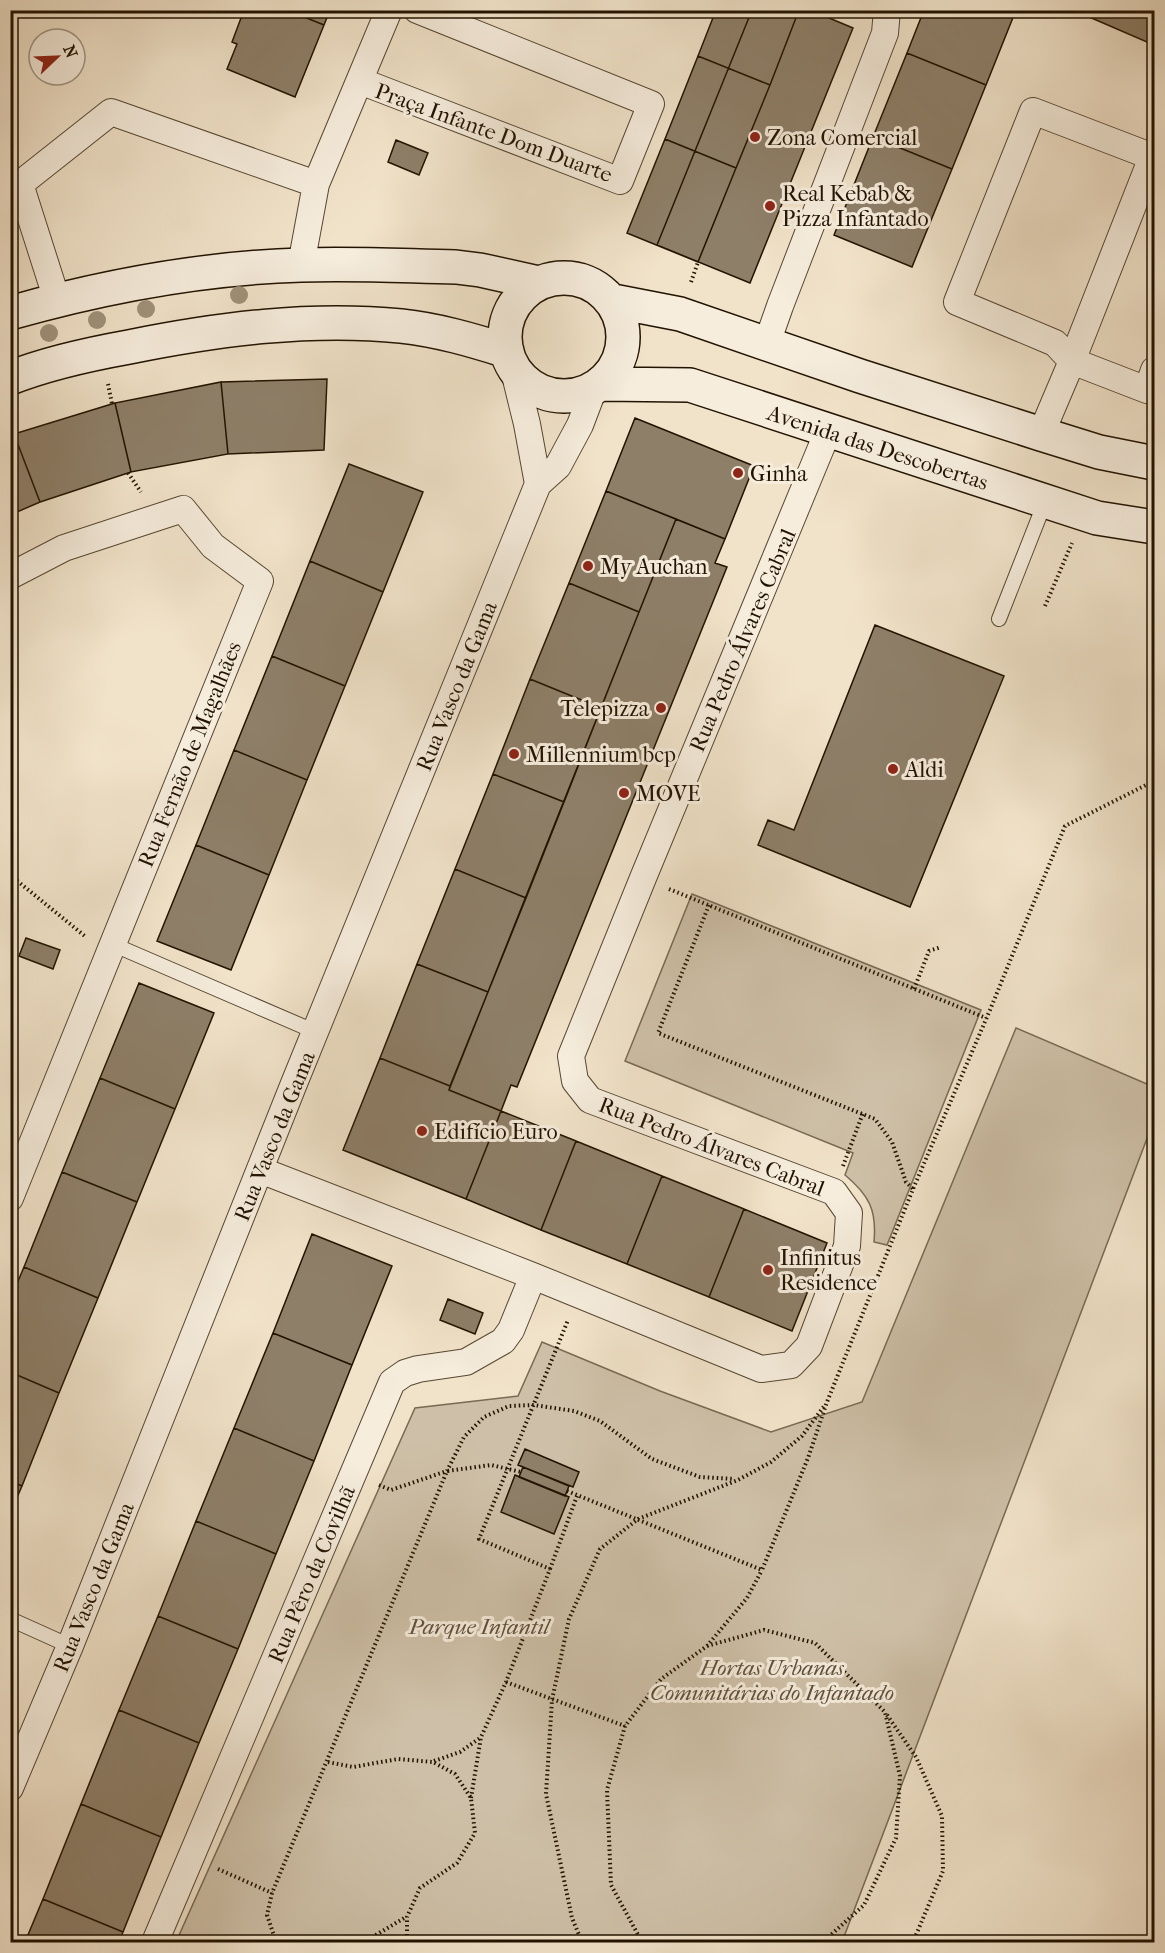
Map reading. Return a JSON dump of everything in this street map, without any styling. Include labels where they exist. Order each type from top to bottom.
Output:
[{"type":"main road","points":[[10,313],[149,280],[220,271],[301,265],[456,267],[539,283],[568,278],[580,280],[600,290],[613,301],[621,320],[623,346],[617,366],[598,386],[584,394],[558,397],[539,391],[525,382],[510,359],[505,333],[510,312],[522,296],[539,283]]},
{"type":"main road","points":[[613,301],[680,314],[860,376],[1041,434],[1099,452],[1155,463]]},
{"type":"main road","points":[[10,378],[96,353],[166,339],[256,327],[347,324],[401,326],[447,333],[510,359]]},
{"type":"main road","name":"Avenida das Descobertas","points":[[598,386],[690,385],[1097,519],[1155,527]]},
{"type":"street","name":"Praça Infante Dom Duarte","points":[[301,265],[316,184],[389,10]]},
{"type":"street","name":"Praça Infante Dom Duarte","points":[[360,81],[621,181],[651,104],[417,10]]},
{"type":"street","points":[[767,343],[885,33],[887,10]]},
{"type":"street","points":[[1041,434],[1072,361],[1154,155],[1033,111],[957,302],[1055,343],[1072,361],[1147,390],[1155,370]]},
{"type":"street","points":[[57,300],[20,184],[111,112],[316,184]]},
{"type":"street","points":[[510,359],[526,424],[537,484]]},
{"type":"street","name":"Rua Vasco da Gama","points":[[10,1788],[70,1646],[537,484],[558,466],[598,386]]},
{"type":"street","name":"Rua Pedro Álvares Cabral","points":[[260,1170],[533,1276],[760,1369],[791,1365],[809,1346],[847,1246],[849,1213],[834,1192],[590,1100],[575,1082],[571,1056],[828,431]]},
{"type":"street","name":"Rua Fernão de Magalhães","points":[[10,576],[63,548],[183,509],[213,546],[260,581],[10,1198]]},
{"type":"street","name":"Rua Pêro da Covilhã","points":[[155,1942],[392,1382],[405,1373],[418,1369],[466,1362],[503,1341],[511,1330],[533,1276]]},
{"type":"lane","points":[[999,619],[1045,502]]},
{"type":"lane","points":[[110,949],[316,1032]]},
{"type":"lane","points":[[10,1619],[70,1646]]},
{"type":"path","points":[[691,282],[698,262]]},
{"type":"path","points":[[1045,606],[1073,542]]},
{"type":"path","points":[[642,1942],[611,1885],[607,1790],[625,1726],[661,1679],[708,1646],[747,1598],[762,1570],[913,1189],[1065,826],[1155,781]]},
{"type":"path","points":[[10,874],[110,949]]},
{"type":"path","points":[[643,878],[986,1018]]},
{"type":"path","points":[[709,905],[658,1033],[875,1119],[892,1142],[906,1182],[913,1189]]},
{"type":"path","points":[[914,988],[929,951],[941,947]]},
{"type":"path","points":[[834,1192],[863,1113]]},
{"type":"path","points":[[550,1569],[478,1539],[579,1295]]},
{"type":"path","points":[[582,1942],[572,1918],[546,1794],[552,1700],[568,1619],[600,1549],[638,1519],[738,1480],[771,1462],[802,1436],[827,1402]]},
{"type":"path","points":[[282,1942],[275,1939],[267,1915],[272,1893],[447,1471],[464,1437],[484,1417],[509,1406],[534,1405],[574,1411],[600,1421],[652,1459],[700,1477],[738,1480]]},
{"type":"path","points":[[353,1475],[391,1490],[447,1471],[491,1464],[521,1472]]},
{"type":"path","points":[[567,1491],[762,1570]]},
{"type":"path","points":[[407,1942],[407,1917],[420,1888],[457,1863],[475,1833],[471,1798],[481,1737],[506,1682],[578,1496]]},
{"type":"path","points":[[708,1646],[764,1630],[815,1643],[885,1712],[916,1757],[942,1816],[943,1871],[913,1942]]},
{"type":"path","points":[[506,1682],[625,1726]]},
{"type":"path","points":[[823,1942],[864,1905],[896,1839],[900,1776],[885,1712]]},
{"type":"path","points":[[433,1762],[460,1752],[481,1737]]},
{"type":"path","points":[[328,1762],[353,1767],[398,1759],[433,1762],[455,1774],[471,1798]]},
{"type":"path","points":[[191,1857],[272,1893]]},
{"type":"path","points":[[364,1942],[407,1917]]},
{"type":"green space","points":[[692,894],[981,1010],[887,1245],[874,1242],[874,1221],[870,1204],[860,1189],[845,1175],[853,1153],[625,1061]]},
{"type":"green space","points":[[1016,1028],[1154,1087],[1154,1120],[842,1942],[176,1942],[415,1408],[518,1396],[542,1342],[660,1391],[771,1432],[862,1402]]},
{"type":"building","points":[[244,10],[287,10],[324,25],[295,97],[227,69],[237,44],[232,42]]},
{"type":"building","points":[[287,10],[330,10],[324,25]]},
{"type":"building","points":[[716,10],[799,10],[770,85],[698,56]]},
{"type":"building","name":"Zona Comercial","points":[[752,10],[810,10],[853,28],[750,283],[657,245]]},
{"type":"building","points":[[924,10],[1016,10],[986,85],[907,53]]},
{"type":"building","points":[[1073,10],[1154,10],[1154,25],[1147,42]]},
{"type":"building","points":[[907,53],[986,85],[952,169],[873,137]]},
{"type":"building","points":[[698,56],[770,85],[736,168],[665,139]]},
{"type":"building","points":[[873,137],[952,169],[912,267],[834,235]]},
{"type":"building","points":[[665,139],[736,168],[698,262],[627,233]]},
{"type":"building","points":[[396,140],[428,153],[419,175],[388,162]]},
{"type":"building","points":[[327,379],[324,450],[228,454],[221,382]]},
{"type":"building","points":[[221,382],[228,454],[131,472],[115,403]]},
{"type":"building","points":[[115,403],[131,472],[40,502],[14,434]]},
{"type":"building","points":[[635,418],[754,466],[725,539],[606,491]]},
{"type":"building","points":[[14,434],[40,502],[10,515],[10,436]]},
{"type":"building","points":[[349,464],[423,492],[383,592],[310,561]]},
{"type":"building","points":[[606,491],[676,519],[639,612],[569,583]]},
{"type":"building","points":[[676,519],[725,539],[715,563],[727,567],[517,1087],[511,1085],[501,1111],[449,1090]]},
{"type":"building","points":[[310,561],[383,592],[345,686],[272,656]]},
{"type":"building","points":[[569,583],[639,612],[601,708],[530,679]]},
{"type":"building","name":"Aldi","points":[[875,625],[1004,676],[910,907],[758,845],[768,820],[794,830]]},
{"type":"building","points":[[272,656],[345,686],[307,780],[234,750]]},
{"type":"building","points":[[530,679],[601,708],[564,802],[493,774]]},
{"type":"building","points":[[234,750],[307,780],[269,875],[196,845]]},
{"type":"building","points":[[493,774],[564,802],[526,898],[455,869]]},
{"type":"building","points":[[196,845],[269,875],[231,970],[157,941]]},
{"type":"building","points":[[455,869],[526,898],[488,992],[417,964]]},
{"type":"building","points":[[26,938],[60,950],[53,969],[19,956]]},
{"type":"building","points":[[417,964],[488,992],[450,1086],[380,1058]]},
{"type":"building","points":[[139,983],[214,1013],[175,1109],[100,1078]]},
{"type":"building","name":"Edifício Euro","points":[[380,1058],[450,1086],[449,1090],[501,1111],[466,1199],[343,1150]]},
{"type":"building","points":[[100,1078],[175,1109],[137,1202],[62,1172]]},
{"type":"building","points":[[501,1111],[576,1141],[541,1230],[466,1199]]},
{"type":"building","points":[[576,1141],[662,1176],[627,1264],[541,1230]]},
{"type":"building","points":[[62,1172],[137,1202],[98,1298],[24,1267]]},
{"type":"building","points":[[662,1176],[744,1209],[709,1297],[627,1264]]},
{"type":"building","name":"Infinitus Residence","points":[[744,1209],[827,1243],[792,1331],[709,1297]]},
{"type":"building","points":[[312,1234],[392,1266],[352,1365],[273,1333]]},
{"type":"building","points":[[24,1267],[98,1298],[59,1393],[10,1372],[10,1300]]},
{"type":"building","points":[[448,1299],[483,1313],[475,1334],[440,1320]]},
{"type":"building","points":[[273,1333],[352,1365],[314,1461],[234,1428]]},
{"type":"building","points":[[10,1372],[59,1393],[22,1486],[10,1481]]},
{"type":"building","points":[[234,1428],[314,1461],[276,1554],[196,1521]]},
{"type":"building","points":[[525,1449],[579,1472],[573,1487],[518,1465]]},
{"type":"building","points":[[523,1467],[569,1486],[565,1496],[519,1477]]},
{"type":"building","points":[[515,1475],[569,1497],[554,1534],[501,1512]]},
{"type":"building","points":[[10,1481],[22,1486],[10,1514]]},
{"type":"building","points":[[196,1521],[276,1554],[238,1649],[158,1616]]},
{"type":"building","points":[[158,1616],[238,1649],[199,1743],[119,1710]]},
{"type":"building","points":[[119,1710],[199,1743],[161,1837],[81,1804]]},
{"type":"building","points":[[81,1804],[161,1837],[123,1932],[43,1899]]},
{"type":"building","points":[[43,1899],[123,1932],[119,1942],[25,1942]]},
{"type":"place","name":"Zona Comercial","points":[[755,137]]},
{"type":"place","name":"Real Kebab & Pizza Infantado","points":[[770,206]]},
{"type":"place","name":"Ginha","points":[[738,473]]},
{"type":"place","name":"My Auchan","points":[[588,566]]},
{"type":"place","name":"Telepizza","points":[[661,708]]},
{"type":"place","name":"Millennium bcp","points":[[514,754]]},
{"type":"place","name":"Aldi","points":[[893,769]]},
{"type":"place","name":"MOVE","points":[[624,793]]},
{"type":"place","name":"Edifício Euro","points":[[422,1131]]},
{"type":"place","name":"Infinitus Residence","points":[[768,1270]]},
{"type":"park label","name":"Parque Infantil","points":[[479,1626]]},
{"type":"park label","name":"Hortas Urbanas Comunitárias do Infantado","points":[[772,1680]]}]
